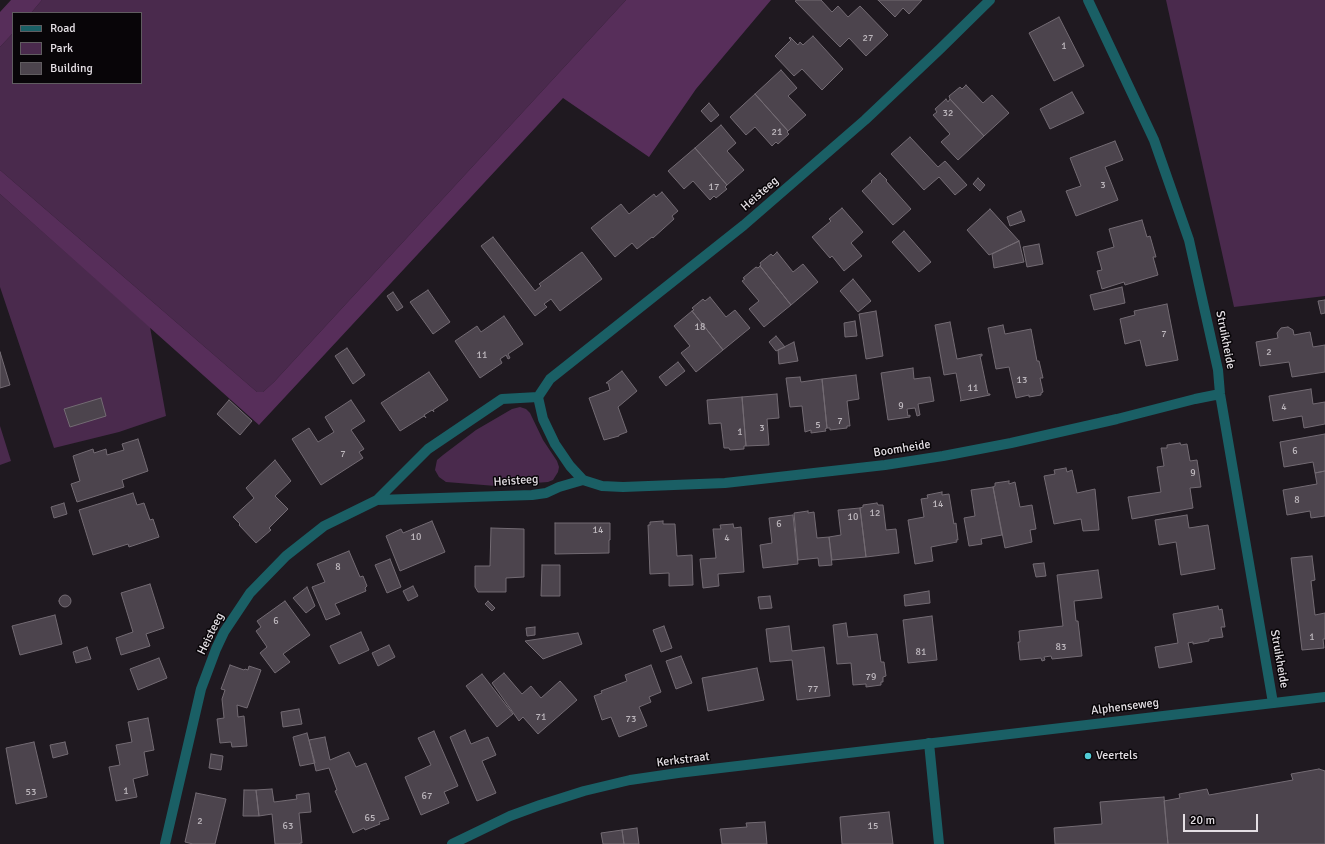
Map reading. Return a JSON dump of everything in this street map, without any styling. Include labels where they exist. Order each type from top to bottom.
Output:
[{"type":"street","name":"Heisteeg","points":[[164,844],[201,689],[216,649],[224,632],[250,593],[286,556],[324,526],[377,500],[428,449],[502,399],[538,397],[550,379],[744,225],[865,120],[990,0]]},
{"type":"street","name":"Struikheide","points":[[1088,0],[1154,140],[1189,240],[1218,370],[1220,394],[1273,703]]},
{"type":"street","name":"Boomheide","points":[[583,480],[602,486],[664,486],[725,483],[885,465],[944,456],[1019,441],[1220,394]]},
{"type":"street","points":[[538,397],[543,419],[555,444],[570,466],[583,480]]},
{"type":"street","name":"Heisteeg","points":[[377,500],[532,495],[583,480]]},
{"type":"street","name":"Alphenseweg","points":[[929,744],[1325,697]]},
{"type":"street","points":[[929,744],[939,844]]},
{"type":"street","name":"Kerkstraat","points":[[452,844],[510,816],[540,805],[584,791],[630,780],[678,773],[929,744]]},
{"type":"green space","points":[[42,0],[626,0],[274,382],[263,392],[257,392],[0,170],[0,47],[12,34],[12,84],[142,84],[142,12],[32,12]]},
{"type":"green space","points":[[1166,0],[1325,0],[1325,296],[1234,307]]},
{"type":"green space","points":[[0,194],[150,327],[166,416],[119,432],[54,448],[0,287]]},
{"type":"green space","points":[[520,407],[526,409],[530,413],[543,440],[557,461],[559,467],[558,472],[553,480],[548,482],[496,486],[446,482],[439,477],[435,470],[437,460],[476,430],[512,409]]},
{"type":"green space","points":[[0,426],[11,461],[0,465]]},
{"type":"shaded area","points":[[11,0],[42,0],[32,12],[12,12],[12,34],[0,47],[0,12]]},
{"type":"shaded area","points":[[626,0],[771,0],[696,89],[649,157],[563,98],[259,425],[0,194],[0,170],[257,392],[263,392],[274,382]]},
{"type":"building","points":[[821,0],[832,12],[838,6],[848,17],[860,6],[888,35],[866,56],[849,38],[840,47],[795,1]]},
{"type":"building","points":[[878,0],[922,0],[909,14],[903,8],[895,17]]},
{"type":"building","points":[[1059,17],[1084,66],[1054,81],[1029,33]]},
{"type":"building","points":[[813,36],[843,69],[822,90],[802,69],[794,76],[775,56],[791,40],[789,38],[790,37],[798,45],[800,42],[803,45]]},
{"type":"building","points":[[781,70],[797,88],[788,96],[806,115],[788,131],[755,94]]},
{"type":"building","points":[[966,85],[983,103],[992,95],[1009,113],[984,136],[950,99],[949,96],[960,87],[962,89]]},
{"type":"building","points":[[1072,92],[1084,113],[1050,129],[1040,109]]},
{"type":"building","points":[[755,94],[788,131],[787,132],[789,134],[778,144],[776,142],[772,146],[755,127],[746,135],[730,117]]},
{"type":"building","points":[[946,99],[948,102],[950,99],[984,136],[958,160],[941,142],[950,134],[933,115],[937,112],[935,109]]},
{"type":"building","points":[[709,103],[719,115],[711,122],[701,111]]},
{"type":"building","points":[[721,125],[736,143],[727,151],[744,170],[727,185],[695,148]]},
{"type":"building","points":[[910,137],[938,167],[945,161],[967,185],[955,195],[939,177],[924,190],[891,154]]},
{"type":"building","points":[[1115,141],[1123,160],[1105,167],[1118,200],[1076,216],[1066,191],[1081,186],[1070,158]]},
{"type":"building","points":[[695,148],[727,185],[725,187],[727,189],[716,198],[714,196],[710,200],[693,181],[684,189],[668,171]]},
{"type":"building","points":[[880,173],[911,209],[893,225],[862,191]]},
{"type":"building","points":[[978,178],[985,185],[980,191],[973,184]]},
{"type":"building","points":[[662,192],[678,211],[672,216],[674,219],[653,238],[652,237],[637,249],[632,243],[615,257],[591,228],[621,204],[629,214],[654,194],[656,197]]},
{"type":"building","points":[[842,208],[863,232],[851,243],[862,256],[844,271],[832,256],[830,258],[812,237],[831,221],[829,219]]},
{"type":"building","points":[[990,209],[1019,241],[989,255],[967,230]]},
{"type":"building","points":[[1021,211],[1025,221],[1010,226],[1007,217]]},
{"type":"building","points":[[1142,220],[1147,237],[1150,236],[1156,257],[1153,257],[1158,275],[1125,285],[1124,282],[1102,289],[1097,271],[1102,270],[1097,252],[1114,247],[1109,229]]},
{"type":"building","points":[[904,231],[931,262],[919,272],[892,242]]},
{"type":"building","points":[[493,237],[535,291],[541,286],[539,284],[582,252],[602,279],[560,311],[551,299],[544,304],[547,307],[535,316],[481,246]]},
{"type":"building","points":[[1019,241],[1024,262],[994,268],[992,254]]},
{"type":"building","points":[[1039,244],[1043,264],[1027,267],[1023,247]]},
{"type":"building","points":[[777,252],[793,272],[803,264],[818,282],[791,305],[760,266],[760,263],[771,254],[773,256]]},
{"type":"building","points":[[760,266],[791,305],[764,327],[749,309],[759,301],[742,281],[745,279],[743,278],[756,267],[758,268]]},
{"type":"building","points":[[853,279],[871,301],[858,312],[840,291]]},
{"type":"building","points":[[1122,287],[1125,303],[1094,310],[1090,295]]},
{"type":"building","points":[[428,290],[450,322],[433,334],[410,302]]},
{"type":"building","points":[[393,292],[403,307],[397,311],[387,296]]},
{"type":"building","points":[[710,297],[726,317],[735,310],[750,328],[723,350],[692,311],[694,310],[692,308],[703,299],[705,301]]},
{"type":"building","points":[[1325,300],[1325,313],[1321,314],[1318,301]]},
{"type":"building","points":[[1167,304],[1178,360],[1146,366],[1140,340],[1125,344],[1120,319],[1135,315],[1134,311]]},
{"type":"building","points":[[692,311],[723,350],[696,372],[681,353],[690,346],[674,326]]},
{"type":"building","points":[[876,311],[883,356],[866,359],[859,314]]},
{"type":"building","points":[[504,316],[523,344],[508,354],[510,358],[508,359],[506,355],[500,359],[502,363],[480,378],[455,341],[477,326],[481,332]]},
{"type":"building","points":[[855,321],[857,336],[845,337],[844,323]]},
{"type":"building","points":[[950,322],[957,359],[982,354],[982,356],[980,356],[988,394],[990,395],[960,401],[956,373],[944,375],[935,325]]},
{"type":"building","points":[[1003,325],[1005,334],[1031,329],[1037,361],[1039,361],[1043,378],[1040,378],[1043,392],[1041,395],[1029,397],[1029,395],[1016,398],[1009,367],[996,369],[988,328]]},
{"type":"building","points":[[1288,327],[1293,330],[1294,335],[1310,332],[1313,347],[1325,345],[1325,372],[1292,377],[1289,362],[1260,366],[1256,342],[1278,338],[1277,333],[1281,328]]},
{"type":"building","points":[[776,336],[785,347],[776,351],[769,342]]},
{"type":"building","points":[[794,342],[798,361],[779,364],[778,350]]},
{"type":"building","points":[[347,348],[365,375],[353,384],[335,356]]},
{"type":"building","points":[[0,352],[10,385],[0,388]]},
{"type":"building","points":[[678,362],[685,371],[666,386],[659,377]]},
{"type":"building","points":[[913,368],[914,379],[930,377],[934,401],[918,404],[920,415],[917,416],[915,408],[907,409],[908,416],[910,415],[910,417],[888,420],[881,373]]},
{"type":"building","points":[[622,371],[637,391],[618,407],[627,432],[604,440],[589,398],[610,390],[608,383],[606,383]]},
{"type":"building","points":[[429,372],[448,400],[433,410],[434,412],[432,410],[424,415],[426,418],[424,416],[400,431],[381,403]]},
{"type":"building","points":[[856,375],[859,399],[847,401],[850,426],[847,426],[847,428],[830,430],[830,428],[827,428],[822,379]]},
{"type":"building","points":[[800,377],[801,382],[822,379],[827,428],[825,429],[826,431],[811,433],[811,430],[805,432],[802,406],[790,407],[786,378]]},
{"type":"building","points":[[1311,389],[1313,404],[1325,402],[1325,424],[1304,428],[1302,416],[1273,421],[1269,396]]},
{"type":"building","points":[[777,394],[779,418],[767,419],[769,445],[746,446],[742,397]]},
{"type":"building","points":[[742,397],[746,446],[744,446],[744,449],[730,450],[729,448],[724,448],[721,423],[709,424],[707,400]]},
{"type":"building","points":[[101,398],[106,416],[70,427],[64,409]]},
{"type":"building","points":[[229,400],[252,421],[240,435],[217,414]]},
{"type":"building","points":[[351,400],[365,421],[351,430],[364,449],[359,452],[363,458],[321,485],[292,439],[309,428],[318,442],[334,432],[325,417]]},
{"type":"building","points":[[1325,434],[1325,471],[1315,473],[1313,462],[1284,467],[1280,442]]},
{"type":"building","points":[[138,439],[148,471],[122,480],[124,487],[77,502],[71,484],[80,481],[73,456],[93,449],[94,453],[106,449],[107,455],[124,450],[122,444]]},
{"type":"building","points":[[1180,443],[1181,445],[1187,444],[1190,461],[1197,460],[1201,487],[1190,488],[1193,508],[1132,519],[1128,497],[1161,492],[1157,467],[1164,466],[1161,448],[1167,448],[1167,445]]},
{"type":"building","points":[[275,460],[291,481],[275,496],[288,509],[269,528],[271,530],[256,543],[233,517],[254,498],[246,488]]},
{"type":"building","points":[[1066,468],[1067,472],[1072,470],[1077,493],[1095,489],[1099,530],[1083,531],[1081,519],[1054,524],[1044,476],[1055,474],[1054,470]]},
{"type":"building","points":[[1325,471],[1325,516],[1311,518],[1310,511],[1287,515],[1283,490],[1317,484],[1315,473]]},
{"type":"building","points":[[1009,481],[1009,484],[1015,482],[1020,507],[1032,505],[1036,529],[1030,530],[1032,542],[1005,548],[993,487],[995,486],[995,483]]},
{"type":"building","points":[[993,487],[1002,535],[981,539],[982,544],[969,546],[964,518],[975,516],[971,490]]},
{"type":"building","points":[[942,492],[942,495],[949,494],[954,524],[956,523],[958,540],[956,540],[957,542],[931,547],[933,561],[915,564],[908,520],[924,517],[921,499],[928,498],[927,495]]},
{"type":"building","points":[[133,493],[137,505],[144,503],[150,520],[153,519],[159,537],[129,547],[128,544],[93,555],[79,510]]},
{"type":"building","points":[[64,503],[67,514],[54,518],[51,507]]},
{"type":"building","points":[[877,503],[878,505],[883,505],[886,530],[896,529],[899,553],[866,557],[860,508],[863,507],[863,505]]},
{"type":"building","points":[[860,508],[866,557],[832,560],[829,537],[841,535],[838,510]]},
{"type":"building","points":[[808,511],[808,513],[814,512],[817,538],[829,537],[832,565],[819,566],[818,558],[798,560],[794,513]]},
{"type":"building","points":[[793,515],[798,564],[763,568],[760,545],[772,543],[769,518]]},
{"type":"building","points":[[1187,515],[1189,528],[1208,525],[1215,569],[1181,575],[1176,542],[1159,545],[1155,520]]},
{"type":"building","points":[[432,521],[445,552],[400,571],[386,536],[401,529],[403,533]]},
{"type":"building","points":[[663,521],[663,524],[675,524],[677,556],[692,555],[693,585],[669,586],[669,573],[650,574],[648,525],[650,525],[650,522]]},
{"type":"building","points":[[555,523],[610,523],[609,553],[555,554]]},
{"type":"building","points":[[733,524],[734,528],[741,527],[744,572],[718,574],[719,586],[703,588],[700,559],[716,558],[713,529],[721,529],[720,525]]},
{"type":"building","points":[[491,528],[524,529],[524,577],[506,578],[506,592],[478,592],[475,587],[475,566],[490,566]]},
{"type":"building","points":[[349,551],[360,577],[363,576],[367,586],[365,588],[366,591],[335,604],[340,614],[326,620],[312,587],[325,582],[317,564]]},
{"type":"building","points":[[1312,556],[1315,580],[1311,581],[1315,615],[1325,613],[1325,639],[1323,639],[1324,648],[1302,650],[1291,558]]},
{"type":"building","points":[[390,559],[401,587],[387,593],[375,565]]},
{"type":"building","points":[[1044,563],[1046,576],[1036,577],[1033,564]]},
{"type":"building","points":[[542,565],[560,565],[560,596],[541,596]]},
{"type":"building","points":[[1098,570],[1102,598],[1074,601],[1082,656],[1052,659],[1051,656],[1044,657],[1045,660],[1042,661],[1041,658],[1020,660],[1018,642],[1020,642],[1019,631],[1063,626],[1057,575]]},
{"type":"building","points":[[150,584],[164,628],[146,634],[150,646],[121,655],[116,638],[133,632],[121,593]]},
{"type":"building","points":[[413,586],[418,596],[408,601],[403,591]]},
{"type":"building","points":[[307,587],[315,606],[306,613],[293,598]]},
{"type":"building","points":[[929,591],[930,603],[905,606],[904,595]]},
{"type":"building","points":[[65,595],[69,597],[71,601],[69,605],[65,607],[61,605],[59,601],[61,597]]},
{"type":"building","points":[[770,596],[772,608],[760,609],[758,597]]},
{"type":"building","points":[[285,601],[310,635],[283,654],[290,662],[275,673],[260,653],[267,647],[256,631],[261,627],[257,621]]},
{"type":"building","points":[[488,601],[495,608],[492,611],[485,604]]},
{"type":"building","points":[[1218,606],[1219,610],[1222,609],[1225,627],[1221,627],[1223,637],[1209,639],[1209,641],[1193,644],[1193,642],[1188,643],[1192,662],[1159,668],[1155,647],[1178,643],[1173,614]]},
{"type":"building","points":[[55,615],[62,644],[20,655],[12,626]]},
{"type":"building","points":[[932,616],[937,660],[908,663],[903,620]]},
{"type":"building","points":[[846,623],[848,637],[877,634],[881,662],[884,662],[886,676],[883,677],[883,682],[881,682],[881,685],[866,687],[866,684],[853,685],[851,663],[837,664],[833,625]]},
{"type":"building","points":[[664,626],[672,648],[661,652],[653,630]]},
{"type":"building","points":[[789,626],[792,651],[824,647],[830,696],[797,700],[792,660],[770,662],[766,629]]},
{"type":"building","points":[[535,627],[535,635],[527,636],[526,628]]},
{"type":"building","points":[[361,632],[369,650],[339,664],[330,646]]},
{"type":"building","points":[[578,633],[582,644],[543,659],[525,641]]},
{"type":"building","points":[[389,645],[395,657],[378,666],[372,653]]},
{"type":"building","points":[[87,647],[91,659],[76,663],[73,652]]},
{"type":"building","points":[[681,656],[692,683],[676,689],[666,661]]},
{"type":"building","points":[[159,658],[167,678],[138,690],[130,669]]},
{"type":"building","points":[[230,665],[244,670],[248,670],[249,666],[261,670],[247,708],[237,705],[238,717],[244,716],[247,746],[232,747],[231,742],[220,743],[217,719],[224,718],[222,699],[225,690],[221,689]]},
{"type":"building","points":[[651,665],[661,692],[649,697],[651,702],[639,707],[647,726],[619,737],[611,717],[602,720],[594,696],[602,693],[601,691],[627,681],[625,675]]},
{"type":"building","points":[[757,668],[764,700],[708,711],[702,678]]},
{"type":"building","points":[[504,673],[522,694],[531,686],[541,698],[560,681],[577,700],[538,734],[523,717],[519,721],[492,683]]},
{"type":"building","points":[[482,674],[513,714],[497,727],[466,686]]},
{"type":"building","points":[[299,709],[302,724],[283,727],[281,712]]},
{"type":"building","points":[[148,718],[154,750],[144,752],[148,775],[133,779],[137,797],[116,801],[109,767],[120,765],[116,745],[132,742],[128,722]]},
{"type":"building","points":[[465,730],[471,744],[488,737],[496,755],[482,761],[496,793],[477,801],[450,737]]},
{"type":"building","points":[[434,731],[458,786],[444,792],[449,803],[421,815],[405,777],[431,765],[418,738]]},
{"type":"building","points":[[307,733],[315,763],[300,766],[293,737]]},
{"type":"building","points":[[325,737],[330,760],[349,752],[356,767],[366,763],[389,819],[379,822],[380,824],[365,830],[364,828],[353,833],[335,791],[337,790],[329,768],[316,771],[309,740]]},
{"type":"building","points":[[34,742],[47,797],[16,804],[6,748]]},
{"type":"building","points":[[65,742],[68,754],[53,758],[50,745]]},
{"type":"building","points":[[211,754],[223,756],[221,770],[209,768]]},
{"type":"building","points":[[1319,769],[1325,771],[1325,844],[1168,844],[1164,801],[1180,798],[1179,794],[1207,789],[1209,795],[1293,780],[1291,774]]},
{"type":"building","points":[[272,789],[274,802],[297,799],[296,795],[309,793],[311,812],[299,813],[302,843],[275,844],[272,814],[259,816],[256,790]]},
{"type":"building","points":[[244,790],[256,790],[259,816],[243,816]]},
{"type":"building","points":[[196,793],[226,799],[215,844],[193,844],[185,842]]},
{"type":"building","points":[[1164,797],[1168,844],[1055,844],[1054,828],[1102,824],[1100,802]]},
{"type":"building","points":[[889,812],[893,844],[842,844],[840,817]]},
{"type":"building","points":[[765,822],[767,844],[722,844],[720,829],[747,827],[746,823]]},
{"type":"building","points":[[637,828],[639,844],[624,844],[622,830]]},
{"type":"building","points":[[622,830],[624,844],[603,844],[601,833]]},
{"type":"place","name":"Veertels","points":[[1088,756]]}]
